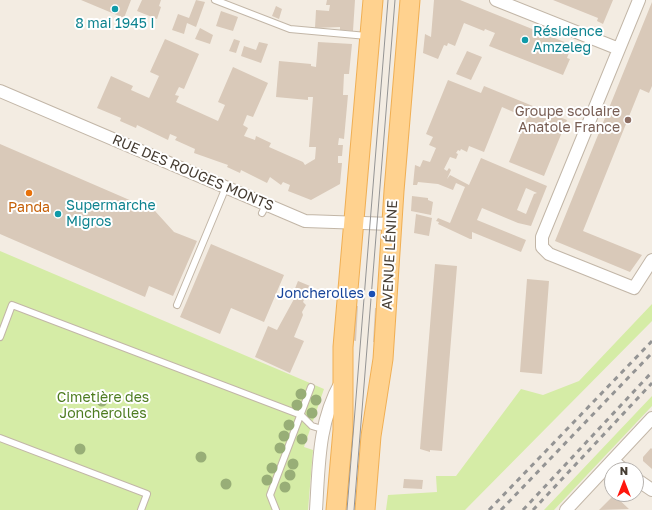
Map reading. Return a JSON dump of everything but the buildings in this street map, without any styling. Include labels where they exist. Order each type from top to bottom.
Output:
[{"type":"main road","points":[[336,510],[343,430],[342,381],[373,0]]},
{"type":"main road","name":"AVENUE LÉNINE","points":[[365,510],[371,436],[383,359],[410,0]]},
{"type":"street","points":[[496,0],[620,49]]},
{"type":"street","points":[[639,0],[542,238],[542,247],[549,254],[634,288],[652,260]]},
{"type":"street","name":"RUE DES ROUGES MONTS","points":[[0,91],[13,100],[127,149],[226,188],[264,209],[307,222],[355,221],[392,224]]},
{"type":"street","points":[[316,510],[322,429],[332,398],[342,381]]},
{"type":"street","points":[[566,510],[652,418]]},
{"type":"lane","points":[[215,0],[290,29],[370,36]]},
{"type":"lane","points":[[177,305],[212,214],[226,188]]},
{"type":"lane","points":[[0,337],[12,305],[301,415],[312,426],[322,429]]},
{"type":"lane","points":[[276,510],[270,495],[311,387]]},
{"type":"lane","points":[[0,438],[147,494],[141,510]]},
{"type":"green space","name":"Cimetière des Joncherolles","points":[[0,251],[324,389],[304,447],[313,450],[308,510],[0,510]]},
{"type":"green space","points":[[652,304],[652,321],[465,510],[386,510],[388,495],[437,492],[436,476],[456,476],[521,389],[543,395],[579,381]]},
{"type":"green space","points":[[652,396],[652,406],[554,510],[544,510]]},
{"type":"tram line","points":[[347,510],[388,0]]},
{"type":"tram line","points":[[354,510],[395,0]]},
{"type":"railway","points":[[489,510],[652,341]]},
{"type":"railway","points":[[501,510],[652,353]]},
{"type":"railway","points":[[523,510],[652,372]]},
{"type":"railway","points":[[533,510],[652,383]]},
{"type":"place","name":"8 mai 1945 I","points":[[115,9]]},
{"type":"place","name":"Résidence Amzeleg","points":[[525,40]]},
{"type":"place","name":"Groupe scolaire Anatole France","points":[[628,120]]},
{"type":"place","name":"Panda","points":[[29,193]]},
{"type":"place","name":"Supermarche Migros","points":[[58,214]]},
{"type":"place","name":"Joncherolles","points":[[372,294]]}]
